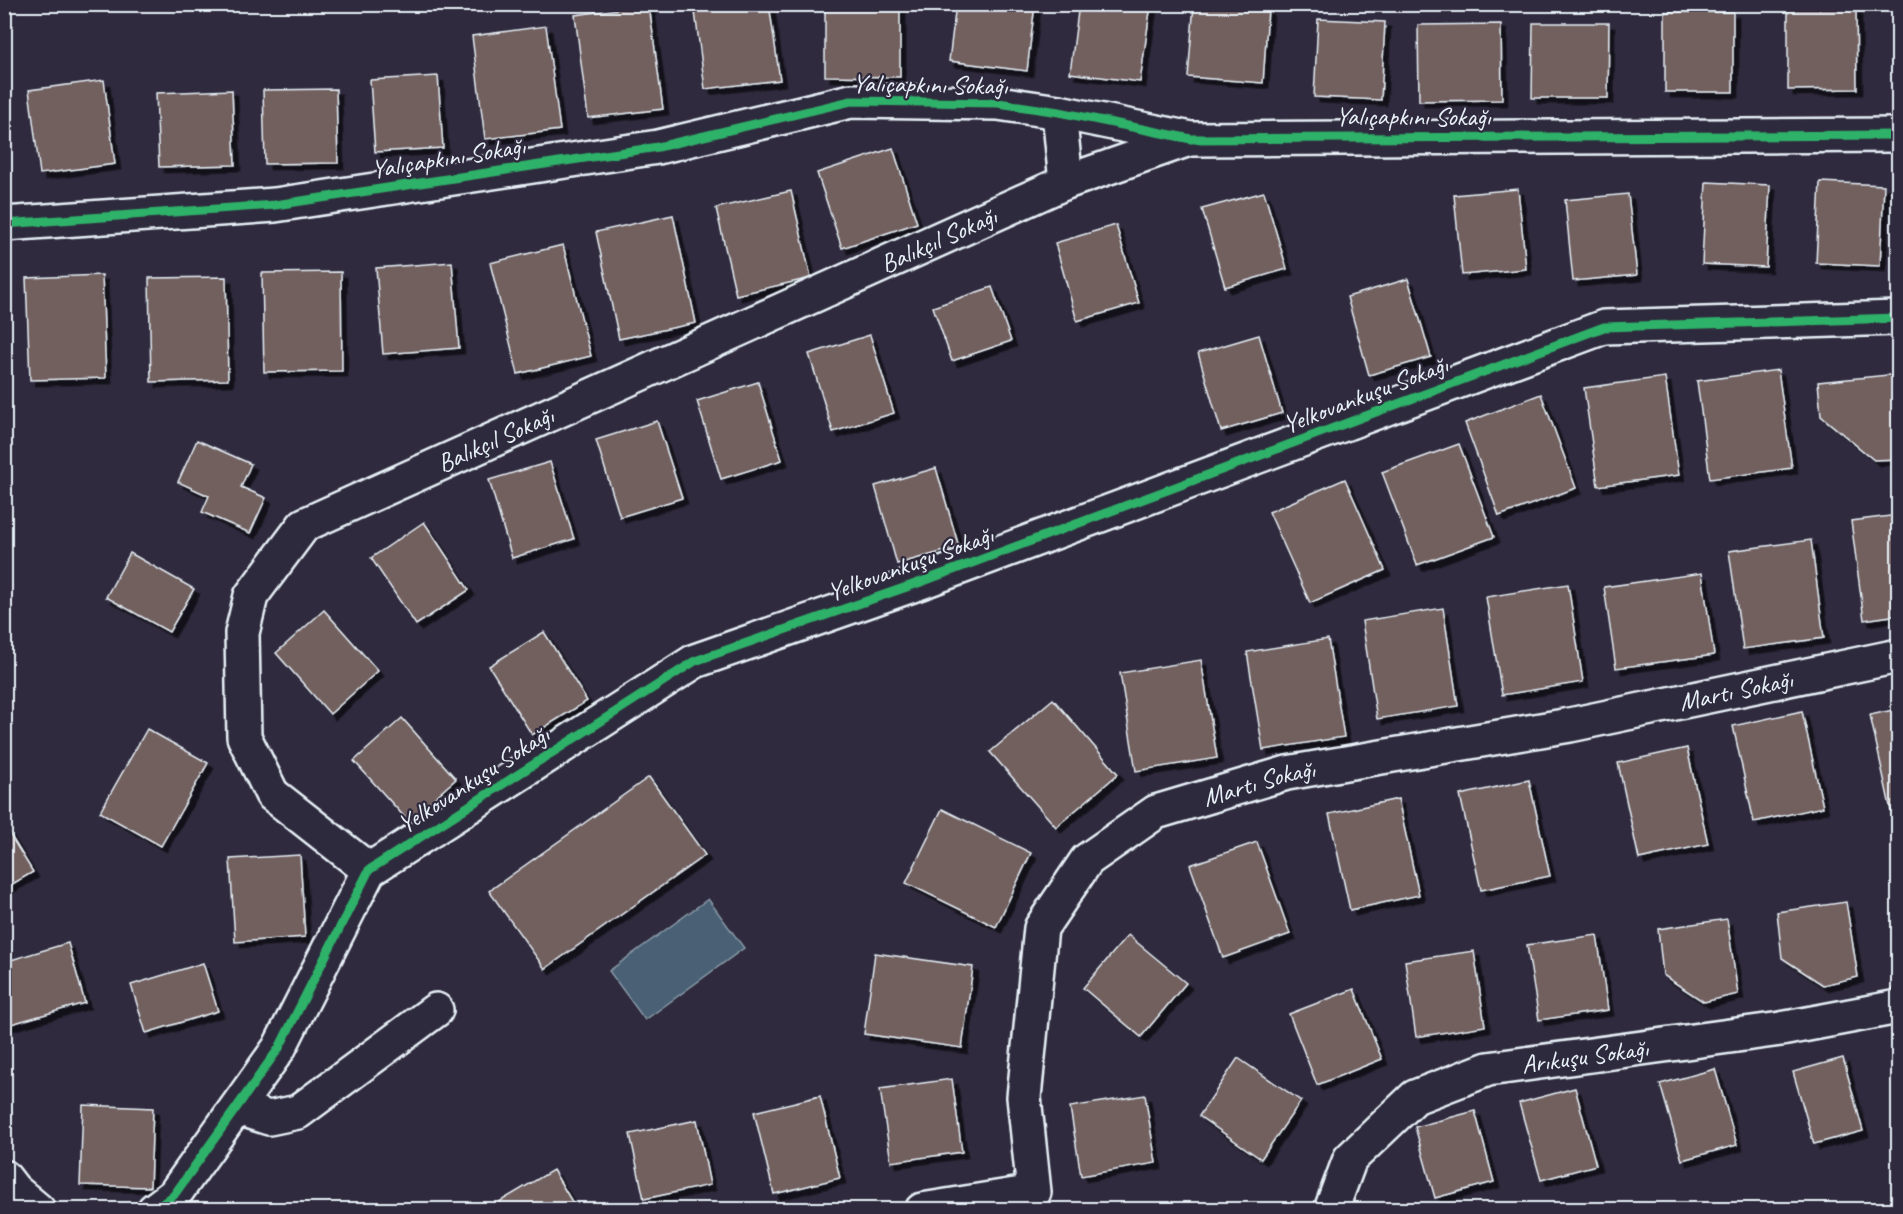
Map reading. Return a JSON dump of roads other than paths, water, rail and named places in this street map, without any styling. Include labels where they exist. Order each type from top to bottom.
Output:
[{"type":"street","name":"Yalıçapkını Sokağı","points":[[4,224],[275,205],[658,147],[851,102],[998,103],[1059,112],[1191,139],[1899,135]]},
{"type":"street","points":[[1059,112],[1066,182]]},
{"type":"street","name":"Balıkçıl Sokağı","points":[[369,870],[272,794],[244,737],[242,633],[251,596],[304,525],[1066,182],[1191,139]]},
{"type":"street","name":"Yelkovankuşu Sokağı","points":[[369,870],[696,661],[921,582],[1604,327],[1899,318]]},
{"type":"street","name":"Martı Sokağı","points":[[922,1209],[1035,1201],[1024,1097],[1041,928],[1087,860],[1156,812],[1287,773],[1569,726],[1899,656]]},
{"type":"street","points":[[160,1208],[174,1195],[279,1048],[369,870]]},
{"type":"street","name":"Arıkuşu Sokağı","points":[[1331,1209],[1350,1159],[1415,1097],[1488,1069],[1781,1029],[1899,1006]]},
{"type":"street","points":[[238,1108],[269,1118],[298,1112],[436,1010]]},
{"type":"street","points":[[4,1177],[14,1190],[38,1209]]},
{"type":"water","points":[[708,899],[744,948],[645,1020],[609,971]]}]
